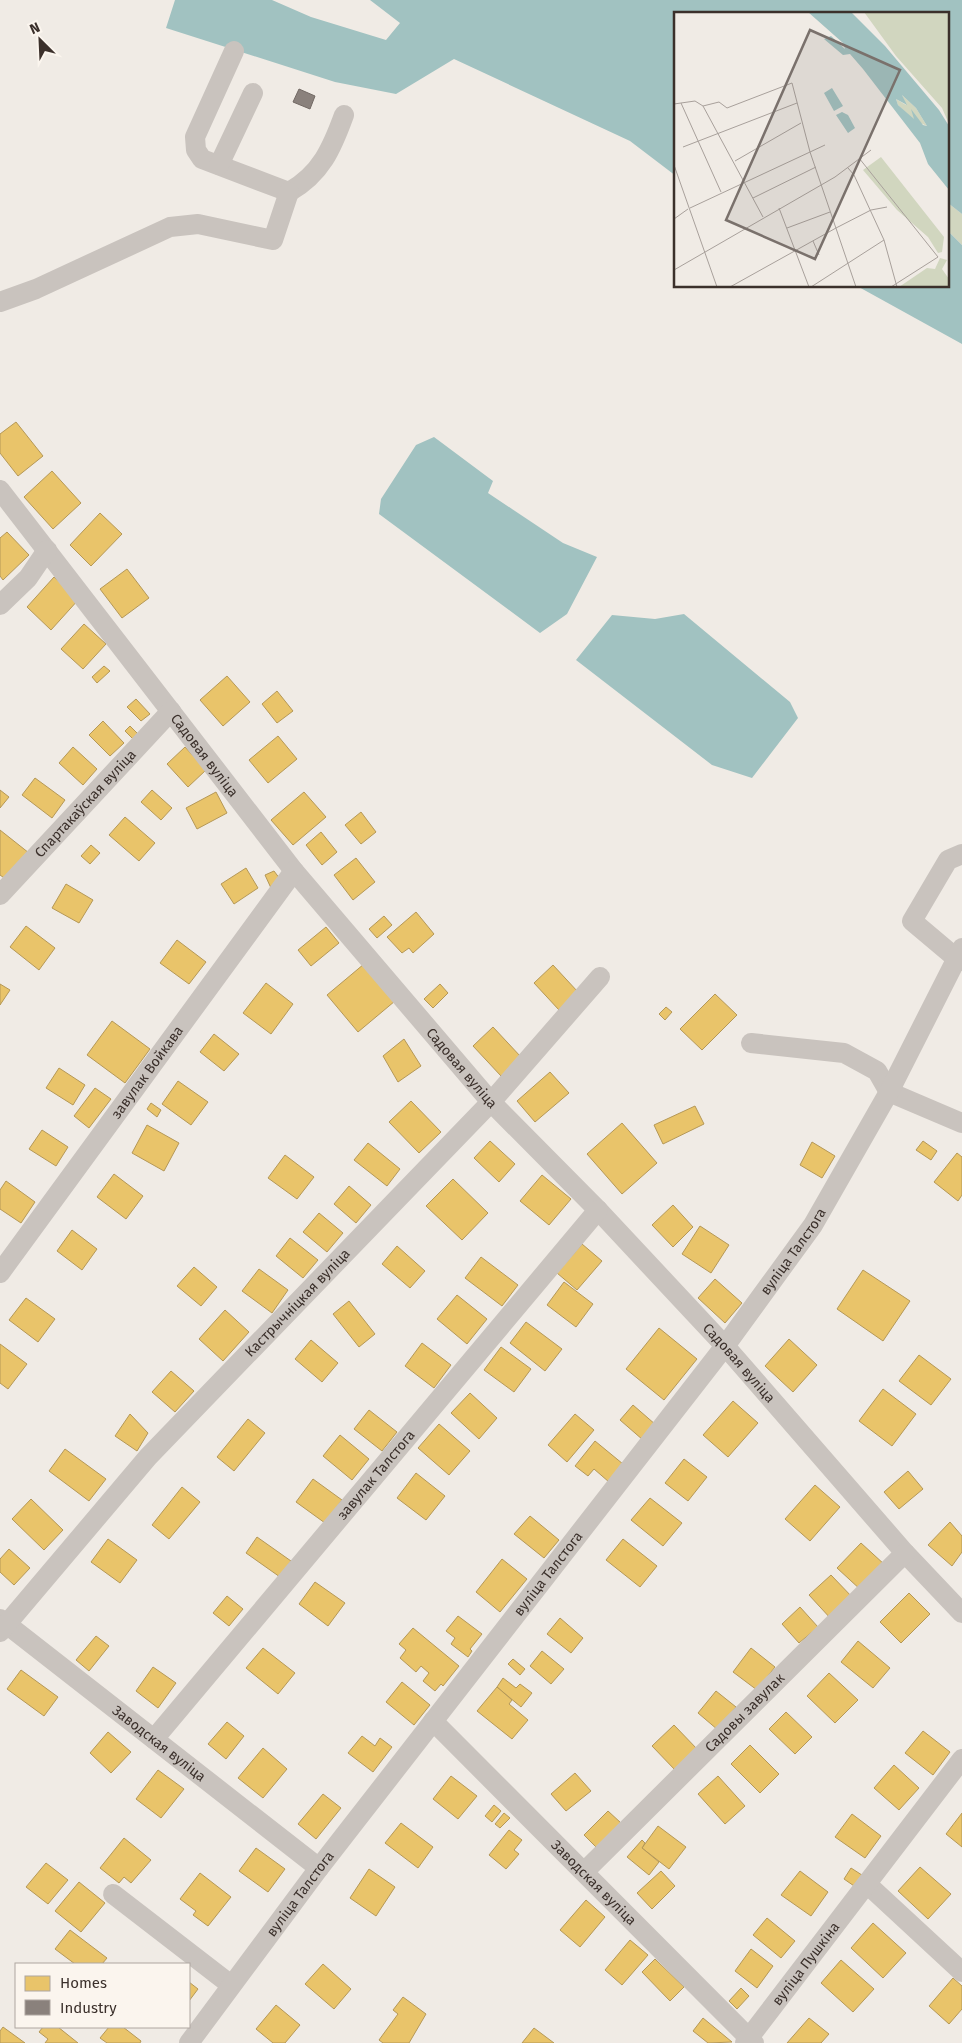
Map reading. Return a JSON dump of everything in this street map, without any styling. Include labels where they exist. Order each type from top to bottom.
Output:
[{"type":"street","points":[[234,51],[195,137],[196,150],[202,159],[289,192]]},
{"type":"street","points":[[219,165],[253,93]]},
{"type":"street","points":[[0,302],[36,288],[170,227],[198,224],[274,240],[289,192],[316,171],[332,147],[344,115]]},
{"type":"street","name":"Садовая вуліца","points":[[0,490],[294,871],[491,1102],[598,1210],[725,1346],[906,1554],[962,1613]]},
{"type":"street","points":[[0,605],[28,578],[47,550]]},
{"type":"street","name":"Спартакаўская вуліца","points":[[0,895],[170,711]]},
{"type":"street","points":[[960,956],[912,921],[948,860],[962,854]]},
{"type":"street","name":"завулак Войкава","points":[[0,1273],[294,871]]},
{"type":"street","name":"вуліца Талстога","points":[[189,2043],[319,1868],[725,1346],[813,1225],[889,1092],[960,956]]},
{"type":"street","name":"Кастрычніцкая вуліца","points":[[2,1625],[148,1457],[491,1102],[600,977]]},
{"type":"street","points":[[751,1043],[844,1053],[877,1071],[889,1092],[962,1123]]},
{"type":"street","name":"завулак Талстога","points":[[154,1739],[598,1210]]},
{"type":"street","name":"Садовы завулак","points":[[585,1871],[906,1554]]},
{"type":"street","name":"Заводская вуліца","points":[[2,1625],[154,1739],[319,1868]]},
{"type":"street","name":"Заводская вуліца","points":[[434,1721],[585,1871],[750,2041]]},
{"type":"street","name":"вуліца Пушкіна","points":[[750,2041],[962,1759]]},
{"type":"street","points":[[867,1884],[962,1972]]},
{"type":"street","points":[[113,1894],[231,1985]]},
{"type":"green space","points":[[950,205],[962,214],[962,245],[950,233]]},
{"type":"water","points":[[175,0],[272,0],[311,17],[386,40],[400,23],[370,0],[962,0],[962,214],[950,205],[950,12],[674,12],[674,174],[630,141],[454,59],[396,94],[335,82],[166,28]]},
{"type":"water","points":[[950,233],[962,245],[962,344],[861,288],[950,288]]},
{"type":"water","points":[[434,437],[493,481],[488,493],[563,543],[597,557],[567,614],[540,633],[379,514],[381,499],[416,445]]},
{"type":"water","points":[[684,614],[790,702],[798,718],[752,778],[712,765],[576,660],[612,615],[655,619]]},
{"type":"building: Homes","points":[[16,422],[43,456],[18,476],[0,453],[0,434]]},
{"type":"building: Homes","points":[[52,471],[81,503],[53,529],[24,497]]},
{"type":"building: Homes","points":[[100,513],[122,534],[91,566],[70,545]]},
{"type":"building: Homes","points":[[7,532],[29,555],[3,580],[0,576],[0,538]]},
{"type":"building: Homes","points":[[127,569],[149,598],[122,618],[100,589]]},
{"type":"building: Homes","points":[[54,577],[79,599],[51,630],[27,607]]},
{"type":"building: Homes","points":[[84,624],[106,644],[83,669],[61,649]]},
{"type":"building: Homes","points":[[104,666],[110,671],[97,683],[92,677]]},
{"type":"building: Homes","points":[[227,676],[250,702],[223,726],[200,700]]},
{"type":"building: Homes","points":[[277,691],[293,711],[277,723],[262,704]]},
{"type":"building: Homes","points":[[136,699],[150,714],[141,721],[127,707]]},
{"type":"building: Homes","points":[[103,721],[124,743],[110,756],[89,735]]},
{"type":"building: Homes","points":[[130,726],[138,734],[133,739],[125,731]]},
{"type":"building: Homes","points":[[278,736],[297,759],[268,783],[249,760]]},
{"type":"building: Homes","points":[[73,747],[97,769],[83,785],[59,763]]},
{"type":"building: Homes","points":[[185,747],[206,770],[188,787],[167,764]]},
{"type":"building: Homes","points":[[35,778],[65,800],[52,818],[22,795]]},
{"type":"building: Homes","points":[[0,790],[9,797],[0,808]]},
{"type":"building: Homes","points":[[152,790],[172,808],[161,820],[141,802]]},
{"type":"building: Homes","points":[[216,792],[227,813],[197,829],[186,808]]},
{"type":"building: Homes","points":[[304,792],[326,817],[293,845],[271,820]]},
{"type":"building: Homes","points":[[361,812],[376,832],[361,844],[345,825]]},
{"type":"building: Homes","points":[[125,817],[155,843],[139,861],[109,835]]},
{"type":"building: Homes","points":[[0,830],[29,853],[7,880],[0,875]]},
{"type":"building: Homes","points":[[321,832],[337,852],[322,865],[306,845]]},
{"type":"building: Homes","points":[[91,845],[100,853],[90,864],[81,856]]},
{"type":"building: Homes","points":[[356,858],[375,882],[353,900],[334,875]]},
{"type":"building: Homes","points":[[246,868],[258,888],[234,904],[221,884]]},
{"type":"building: Homes","points":[[274,871],[280,879],[271,888],[265,875]]},
{"type":"building: Homes","points":[[66,884],[93,900],[79,923],[52,908]]},
{"type":"building: Homes","points":[[416,912],[434,934],[413,953],[409,948],[402,953],[387,937]]},
{"type":"building: Homes","points":[[384,916],[392,925],[377,938],[369,929]]},
{"type":"building: Homes","points":[[26,926],[55,948],[39,970],[10,947]]},
{"type":"building: Homes","points":[[326,927],[339,943],[311,966],[298,950]]},
{"type":"building: Homes","points":[[177,940],[206,962],[189,984],[160,963]]},
{"type":"building: Homes","points":[[364,964],[395,1001],[358,1032],[327,995]]},
{"type":"building: Homes","points":[[553,965],[578,992],[559,1010],[534,983]]},
{"type":"building: Homes","points":[[266,983],[293,1004],[271,1034],[243,1013]]},
{"type":"building: Homes","points":[[0,984],[10,990],[0,1005]]},
{"type":"building: Homes","points":[[440,984],[448,993],[433,1008],[424,999]]},
{"type":"building: Homes","points":[[715,994],[737,1015],[702,1050],[680,1029]]},
{"type":"building: Homes","points":[[666,1007],[672,1012],[665,1020],[659,1014]]},
{"type":"building: Homes","points":[[112,1021],[150,1049],[125,1083],[87,1055]]},
{"type":"building: Homes","points":[[493,1027],[521,1057],[501,1076],[473,1046]]},
{"type":"building: Homes","points":[[214,1034],[239,1054],[224,1071],[200,1052]]},
{"type":"building: Homes","points":[[404,1039],[421,1066],[398,1082],[383,1056]]},
{"type":"building: Homes","points":[[59,1068],[85,1085],[73,1105],[46,1088]]},
{"type":"building: Homes","points":[[550,1072],[569,1093],[535,1122],[517,1101]]},
{"type":"building: Homes","points":[[178,1081],[208,1102],[191,1125],[162,1104]]},
{"type":"building: Homes","points":[[95,1088],[111,1099],[89,1128],[74,1116]]},
{"type":"building: Homes","points":[[411,1101],[441,1132],[419,1153],[389,1122]]},
{"type":"building: Homes","points":[[151,1103],[161,1110],[157,1117],[147,1109]]},
{"type":"building: Homes","points":[[695,1106],[704,1124],[663,1144],[654,1125]]},
{"type":"building: Homes","points":[[622,1123],[657,1163],[622,1194],[587,1154]]},
{"type":"building: Homes","points":[[147,1125],[179,1143],[164,1171],[132,1153]]},
{"type":"building: Homes","points":[[42,1130],[68,1147],[56,1166],[29,1149]]},
{"type":"building: Homes","points":[[490,1141],[515,1164],[499,1182],[474,1158]]},
{"type":"building: Homes","points":[[923,1141],[937,1151],[931,1160],[916,1150]]},
{"type":"building: Homes","points":[[812,1142],[835,1156],[822,1178],[800,1165]]},
{"type":"building: Homes","points":[[368,1143],[400,1169],[387,1186],[354,1160]]},
{"type":"building: Homes","points":[[957,1153],[962,1157],[962,1195],[958,1201],[934,1182]]},
{"type":"building: Homes","points":[[285,1155],[314,1177],[297,1199],[268,1178]]},
{"type":"building: Homes","points":[[114,1174],[143,1196],[126,1219],[97,1197]]},
{"type":"building: Homes","points":[[542,1175],[571,1199],[549,1225],[520,1201]]},
{"type":"building: Homes","points":[[453,1179],[488,1213],[462,1240],[426,1206]]},
{"type":"building: Homes","points":[[6,1181],[35,1202],[21,1223],[0,1209],[0,1190]]},
{"type":"building: Homes","points":[[349,1186],[371,1205],[356,1223],[334,1204]]},
{"type":"building: Homes","points":[[673,1205],[693,1227],[673,1247],[652,1225]]},
{"type":"building: Homes","points":[[319,1213],[343,1233],[327,1252],[303,1232]]},
{"type":"building: Homes","points":[[700,1226],[729,1245],[711,1273],[682,1254]]},
{"type":"building: Homes","points":[[72,1230],[97,1249],[82,1270],[57,1251]]},
{"type":"building: Homes","points":[[290,1238],[318,1260],[303,1278],[276,1256]]},
{"type":"building: Homes","points":[[582,1244],[602,1261],[577,1290],[557,1273]]},
{"type":"building: Homes","points":[[397,1246],[425,1271],[410,1288],[382,1264]]},
{"type":"building: Homes","points":[[481,1257],[518,1285],[502,1306],[465,1278]]},
{"type":"building: Homes","points":[[194,1267],[217,1287],[201,1306],[177,1286]]},
{"type":"building: Homes","points":[[259,1269],[288,1290],[272,1313],[242,1291]]},
{"type":"building: Homes","points":[[863,1270],[910,1301],[883,1341],[837,1309]]},
{"type":"building: Homes","points":[[715,1279],[742,1303],[725,1323],[698,1298]]},
{"type":"building: Homes","points":[[564,1282],[593,1304],[576,1327],[547,1305]]},
{"type":"building: Homes","points":[[457,1295],[487,1319],[467,1344],[437,1319]]},
{"type":"building: Homes","points":[[26,1298],[55,1319],[38,1342],[9,1320]]},
{"type":"building: Homes","points":[[349,1301],[375,1334],[359,1347],[333,1314]]},
{"type":"building: Homes","points":[[225,1310],[249,1332],[223,1361],[199,1339]]},
{"type":"building: Homes","points":[[526,1322],[562,1349],[545,1371],[510,1343]]},
{"type":"building: Homes","points":[[659,1328],[697,1359],[664,1400],[626,1369]]},
{"type":"building: Homes","points":[[789,1339],[817,1365],[793,1392],[765,1366]]},
{"type":"building: Homes","points":[[311,1340],[338,1363],[322,1382],[295,1359]]},
{"type":"building: Homes","points":[[422,1343],[451,1365],[434,1388],[405,1366]]},
{"type":"building: Homes","points":[[0,1344],[27,1364],[8,1389],[0,1383]]},
{"type":"building: Homes","points":[[501,1347],[531,1369],[514,1392],[484,1370]]},
{"type":"building: Homes","points":[[919,1355],[951,1379],[931,1405],[899,1381]]},
{"type":"building: Homes","points":[[171,1371],[194,1391],[175,1412],[152,1392]]},
{"type":"building: Homes","points":[[883,1389],[916,1414],[892,1446],[859,1421]]},
{"type":"building: Homes","points":[[470,1393],[497,1418],[479,1439],[451,1413]]},
{"type":"building: Homes","points":[[733,1401],[758,1423],[728,1457],[703,1435]]},
{"type":"building: Homes","points":[[633,1405],[656,1425],[643,1440],[620,1420]]},
{"type":"building: Homes","points":[[369,1410],[397,1432],[382,1451],[354,1429]]},
{"type":"building: Homes","points":[[130,1414],[148,1433],[137,1451],[115,1436]]},
{"type":"building: Homes","points":[[575,1414],[594,1430],[567,1462],[548,1445]]},
{"type":"building: Homes","points":[[248,1419],[265,1433],[234,1471],[217,1457]]},
{"type":"building: Homes","points":[[439,1424],[470,1451],[449,1475],[418,1448]]},
{"type":"building: Homes","points":[[340,1435],[369,1459],[352,1480],[323,1456]]},
{"type":"building: Homes","points":[[595,1441],[623,1464],[609,1482],[594,1469],[588,1476],[575,1466]]},
{"type":"building: Homes","points":[[65,1449],[106,1479],[89,1501],[49,1471]]},
{"type":"building: Homes","points":[[684,1459],[707,1477],[688,1501],[665,1483]]},
{"type":"building: Homes","points":[[908,1471],[923,1489],[899,1509],[884,1492]]},
{"type":"building: Homes","points":[[416,1473],[445,1496],[426,1520],[397,1498]]},
{"type":"building: Homes","points":[[313,1479],[342,1500],[325,1523],[296,1502]]},
{"type":"building: Homes","points":[[815,1485],[840,1507],[810,1541],[785,1519]]},
{"type":"building: Homes","points":[[182,1487],[200,1502],[169,1539],[152,1525]]},
{"type":"building: Homes","points":[[650,1498],[682,1523],[663,1546],[631,1520]]},
{"type":"building: Homes","points":[[31,1499],[63,1530],[44,1550],[12,1519]]},
{"type":"building: Homes","points":[[530,1516],[559,1540],[544,1558],[514,1534]]},
{"type":"building: Homes","points":[[950,1522],[962,1536],[962,1552],[952,1566],[928,1545]]},
{"type":"building: Homes","points":[[257,1537],[291,1561],[280,1577],[246,1553]]},
{"type":"building: Homes","points":[[108,1539],[137,1560],[120,1583],[91,1562]]},
{"type":"building: Homes","points":[[623,1539],[657,1566],[640,1587],[606,1560]]},
{"type":"building: Homes","points":[[861,1543],[885,1565],[862,1591],[837,1568]]},
{"type":"building: Homes","points":[[9,1549],[30,1568],[14,1585],[0,1572],[0,1559]]},
{"type":"building: Homes","points":[[502,1559],[527,1579],[500,1612],[476,1592]]},
{"type":"building: Homes","points":[[831,1575],[854,1599],[832,1620],[809,1595]]},
{"type":"building: Homes","points":[[315,1582],[345,1603],[328,1626],[299,1604]]},
{"type":"building: Homes","points":[[909,1593],[930,1614],[901,1643],[880,1622]]},
{"type":"building: Homes","points":[[227,1596],[243,1609],[229,1626],[213,1613]]},
{"type":"building: Homes","points":[[800,1607],[818,1627],[799,1643],[782,1624]]},
{"type":"building: Homes","points":[[458,1616],[482,1634],[470,1649],[472,1651],[468,1657],[451,1644],[455,1638],[446,1631]]},
{"type":"building: Homes","points":[[560,1618],[583,1638],[571,1653],[547,1634]]},
{"type":"building: Homes","points":[[413,1628],[459,1666],[443,1686],[441,1684],[435,1691],[423,1681],[429,1673],[421,1666],[416,1672],[400,1658],[406,1650],[399,1644]]},
{"type":"building: Homes","points":[[96,1636],[109,1646],[89,1671],[76,1660]]},
{"type":"building: Homes","points":[[858,1641],[890,1668],[873,1688],[841,1662]]},
{"type":"building: Homes","points":[[263,1648],[295,1673],[278,1694],[246,1668]]},
{"type":"building: Homes","points":[[751,1648],[775,1667],[757,1690],[733,1672]]},
{"type":"building: Homes","points":[[542,1651],[564,1669],[551,1684],[530,1666]]},
{"type":"building: Homes","points":[[513,1659],[525,1669],[520,1675],[508,1664]]},
{"type":"building: Homes","points":[[153,1667],[176,1683],[158,1708],[136,1691]]},
{"type":"building: Homes","points":[[21,1670],[58,1697],[44,1716],[7,1689]]},
{"type":"building: Homes","points":[[829,1673],[858,1700],[835,1723],[807,1696]]},
{"type":"building: Homes","points":[[503,1678],[516,1688],[520,1684],[532,1693],[521,1707],[497,1687]]},
{"type":"building: Homes","points":[[402,1682],[430,1705],[414,1725],[386,1702]]},
{"type":"building: Homes","points":[[497,1687],[512,1700],[509,1704],[528,1720],[512,1739],[477,1711]]},
{"type":"building: Homes","points":[[716,1691],[736,1707],[718,1730],[698,1713]]},
{"type":"building: Homes","points":[[786,1712],[812,1737],[795,1754],[769,1729]]},
{"type":"building: Homes","points":[[227,1722],[244,1736],[226,1759],[208,1744]]},
{"type":"building: Homes","points":[[674,1725],[698,1750],[676,1771],[652,1746]]},
{"type":"building: Homes","points":[[923,1731],[950,1752],[933,1775],[905,1753]]},
{"type":"building: Homes","points":[[108,1732],[131,1752],[111,1773],[90,1753]]},
{"type":"building: Homes","points":[[362,1736],[375,1746],[380,1738],[392,1747],[373,1772],[348,1753]]},
{"type":"building: Homes","points":[[750,1745],[779,1774],[760,1793],[731,1764]]},
{"type":"building: Homes","points":[[263,1748],[287,1769],[263,1798],[238,1778]]},
{"type":"building: Homes","points":[[894,1765],[919,1788],[899,1810],[874,1788]]},
{"type":"building: Homes","points":[[158,1770],[184,1789],[161,1818],[136,1799]]},
{"type":"building: Homes","points":[[575,1773],[591,1791],[566,1811],[551,1794]]},
{"type":"building: Homes","points":[[451,1776],[477,1796],[458,1819],[433,1799]]},
{"type":"building: Homes","points":[[718,1776],[745,1806],[725,1824],[698,1794]]},
{"type":"building: Homes","points":[[323,1794],[341,1808],[316,1839],[298,1824]]},
{"type":"building: Homes","points":[[494,1805],[501,1811],[492,1822],[485,1816]]},
{"type":"building: Homes","points":[[608,1811],[621,1823],[597,1848],[584,1835]]},
{"type":"building: Homes","points":[[504,1813],[510,1818],[500,1828],[495,1824]]},
{"type":"building: Homes","points":[[962,1813],[962,1847],[946,1834]]},
{"type":"building: Homes","points":[[852,1814],[881,1836],[865,1858],[835,1837]]},
{"type":"building: Homes","points":[[401,1823],[433,1847],[418,1868],[385,1843]]},
{"type":"building: Homes","points":[[658,1826],[686,1847],[669,1869],[642,1848]]},
{"type":"building: Homes","points":[[509,1830],[522,1840],[514,1850],[519,1854],[506,1869],[489,1855]]},
{"type":"building: Homes","points":[[124,1838],[151,1860],[131,1883],[124,1877],[119,1883],[100,1868]]},
{"type":"building: Homes","points":[[642,1840],[645,1843],[642,1848],[659,1862],[649,1875],[627,1857]]},
{"type":"building: Homes","points":[[256,1848],[285,1869],[268,1892],[239,1871]]},
{"type":"building: Homes","points":[[46,1863],[68,1880],[48,1904],[26,1887]]},
{"type":"building: Homes","points":[[920,1867],[951,1894],[928,1919],[898,1891]]},
{"type":"building: Homes","points":[[851,1868],[865,1877],[857,1888],[844,1879]]},
{"type":"building: Homes","points":[[369,1869],[395,1887],[376,1916],[350,1898]]},
{"type":"building: Homes","points":[[661,1871],[675,1886],[652,1909],[637,1893]]},
{"type":"building: Homes","points":[[800,1871],[828,1892],[811,1916],[781,1895]]},
{"type":"building: Homes","points":[[200,1873],[231,1897],[208,1926],[193,1915],[196,1911],[180,1899]]},
{"type":"building: Homes","points":[[79,1882],[105,1903],[81,1932],[55,1911]]},
{"type":"building: Homes","points":[[586,1900],[605,1917],[580,1947],[560,1930]]},
{"type":"building: Homes","points":[[767,1918],[795,1941],[781,1958],[753,1935]]},
{"type":"building: Homes","points":[[873,1923],[906,1953],[883,1978],[851,1948]]},
{"type":"building: Homes","points":[[70,1930],[107,1958],[103,1963],[74,1963],[55,1949]]},
{"type":"building: Homes","points":[[630,1940],[648,1955],[622,1985],[605,1970]]},
{"type":"building: Homes","points":[[751,1949],[773,1966],[757,1988],[735,1971]]},
{"type":"building: Homes","points":[[655,1959],[684,1987],[670,2001],[642,1972]]},
{"type":"building: Homes","points":[[841,1960],[874,1989],[853,2012],[821,1983]]},
{"type":"building: Homes","points":[[323,1964],[351,1989],[334,2009],[305,1984]]},
{"type":"building: Homes","points":[[953,1978],[962,1986],[962,2009],[949,2024],[929,2006]]},
{"type":"building: Homes","points":[[190,1983],[198,1989],[190,2000]]},
{"type":"building: Homes","points":[[741,1988],[749,1996],[737,2009],[729,2001]]},
{"type":"building: Homes","points":[[403,1997],[426,2014],[409,2043],[383,2043],[379,2040],[398,2014],[393,2010]]},
{"type":"building: Homes","points":[[276,2005],[300,2025],[285,2043],[273,2043],[256,2029]]},
{"type":"building: Homes","points":[[703,2018],[732,2042],[708,2043],[693,2031]]},
{"type":"building: Homes","points":[[809,2018],[829,2034],[821,2043],[787,2043]]},
{"type":"building: Homes","points":[[3,2027],[25,2043],[0,2043],[0,2031]]},
{"type":"building: Homes","points":[[42,2028],[59,2028],[78,2043],[45,2043],[48,2039],[39,2032]]},
{"type":"building: Homes","points":[[108,2028],[124,2028],[141,2041],[140,2043],[107,2043],[100,2038]]},
{"type":"building: Homes","points":[[534,2028],[554,2043],[522,2043]]},
{"type":"building: Industry","points":[[299,89],[315,96],[310,109],[293,102]]}]
